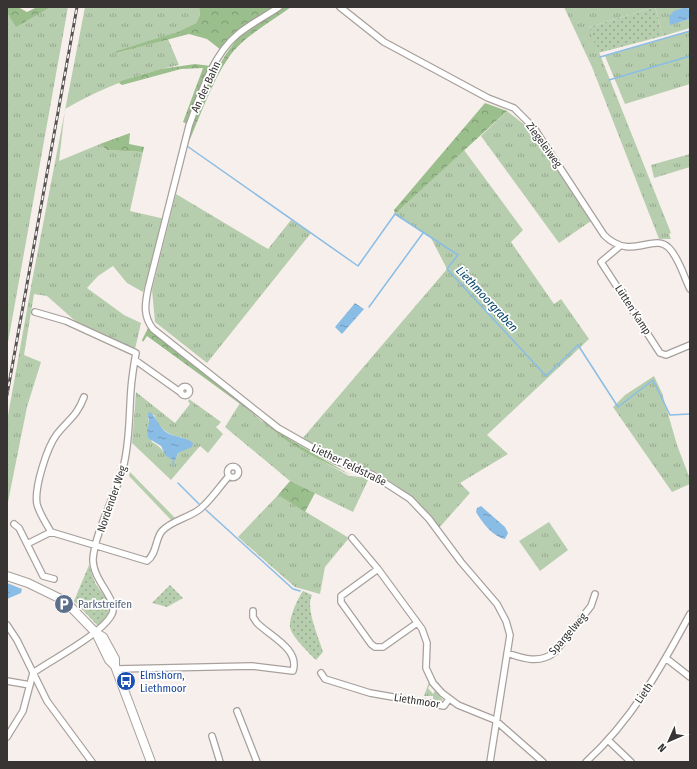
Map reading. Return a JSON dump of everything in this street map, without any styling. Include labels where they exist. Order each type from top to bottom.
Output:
[{"type":"street","name":"An der Bahn","points":[[147,321],[145,305],[189,126],[215,65],[237,35],[279,7]]},
{"type":"street","name":"Ziegeleiweg","points":[[340,7],[384,42],[488,98],[514,108],[534,128],[604,235],[611,242],[620,246]]},
{"type":"street","points":[[620,246],[634,247],[654,243],[664,244],[669,248],[675,257],[690,289]]},
{"type":"street","name":"Lütten Kamp","points":[[620,246],[601,262],[660,353],[666,354],[690,345]]},
{"type":"street","name":"Nordender Weg","points":[[33,673],[96,633],[111,616],[114,605],[101,585],[94,569],[95,546],[124,463],[130,431],[131,389],[136,352],[66,321],[35,312]]},
{"type":"street","name":"Liether Feldstraße","points":[[147,321],[153,328],[278,428],[336,461],[373,475],[410,499],[429,519],[461,562],[501,610],[510,634],[495,720],[490,762]]},
{"type":"street","points":[[135,360],[180,392]]},
{"type":"street","points":[[51,532],[37,502],[43,465],[50,444],[58,433],[74,417],[84,397]]},
{"type":"street","points":[[27,544],[51,532],[147,561],[152,556],[162,531],[169,525],[202,508],[229,476]]},
{"type":"street","points":[[14,524],[19,528],[43,576],[54,579]]},
{"type":"street","points":[[352,538],[378,569],[426,637],[426,661],[429,674],[433,683],[449,699]]},
{"type":"street","points":[[378,569],[341,596],[341,602],[371,644],[375,647],[383,647],[417,623]]},
{"type":"street","points":[[7,576],[28,582],[65,601],[96,633],[109,660],[115,668],[151,762]]},
{"type":"street","name":"Spargelweg","points":[[507,653],[526,659],[539,660],[548,657],[555,652],[591,606],[595,594]]},
{"type":"street","points":[[115,668],[252,666],[293,671],[295,665],[290,651],[257,623],[253,611]]},
{"type":"street","name":"Lieth","points":[[586,762],[609,741],[667,660],[690,614]]},
{"type":"street","points":[[7,626],[17,640],[48,701],[92,762]]},
{"type":"street","points":[[210,660],[210,666]]},
{"type":"street","points":[[667,660],[690,677]]},
{"type":"street","points":[[7,737],[23,711],[33,673]]},
{"type":"street","name":"Liethmoor","points":[[321,673],[325,679],[370,693],[444,706],[449,699],[471,712],[495,720],[543,762]]},
{"type":"street","points":[[7,681],[30,685]]},
{"type":"street","points":[[238,711],[257,762]]},
{"type":"street","points":[[212,736],[220,762]]},
{"type":"street","points":[[609,741],[631,762]]},
{"type":"green space","points":[[7,7],[18,7],[27,12],[37,7],[51,7],[16,27],[7,13]]},
{"type":"green space","points":[[51,7],[68,7],[7,348],[7,13],[16,26]]},
{"type":"green space","points":[[85,7],[199,7],[200,15],[196,23],[177,32],[114,54],[168,39],[179,65],[120,82],[65,109]]},
{"type":"green space","points":[[199,7],[274,7],[233,34],[221,50],[207,39],[189,34],[113,54],[117,51],[177,32],[196,23],[200,15]]},
{"type":"green space","points":[[283,7],[291,7],[242,42],[229,57],[211,89],[187,146],[197,104],[226,54],[238,38]]},
{"type":"green space","points":[[564,7],[655,7],[589,27],[671,233],[669,234],[671,239],[659,239],[592,67]]},
{"type":"green space","points":[[655,7],[686,7],[682,9],[680,22],[690,19],[690,28],[663,36]]},
{"type":"green space","points":[[655,7],[663,36],[598,53],[589,27]]},
{"type":"green space","points":[[690,31],[690,84],[625,104],[605,56]]},
{"type":"green space","points":[[195,64],[211,66],[187,124],[183,122],[203,68],[181,69],[122,85],[119,83],[121,81],[161,69]]},
{"type":"green space","points":[[485,103],[507,111],[395,214],[394,210]]},
{"type":"green space","points":[[507,111],[531,130],[591,221],[559,243],[481,136]]},
{"type":"green space","points":[[65,113],[59,161],[100,144],[107,150],[143,152],[130,211],[165,219],[143,292],[127,283],[113,266],[98,276],[87,288],[124,315],[141,323],[135,349],[81,326],[47,296],[34,294],[24,355],[41,362],[27,407],[7,507],[7,421],[33,276]]},
{"type":"green space","points":[[130,133],[129,144],[144,147],[143,152],[107,150],[100,144]]},
{"type":"green space","points":[[464,150],[523,230],[511,242],[554,304],[561,299],[589,339],[487,435],[508,454],[460,483],[470,493],[439,528],[414,499],[376,472],[332,455],[302,439],[447,269],[431,238],[395,214]]},
{"type":"green space","points":[[690,154],[690,167],[654,178],[651,165]]},
{"type":"green space","points":[[176,194],[268,249],[291,220],[311,233],[207,363],[155,322],[152,290]]},
{"type":"green space","points":[[148,328],[259,416],[258,417],[147,336],[143,342],[142,340]]},
{"type":"green space","points":[[654,376],[662,393],[677,445],[690,479],[690,484],[672,492],[613,407],[625,395]]},
{"type":"green space","points":[[136,392],[175,423],[190,404],[188,401],[189,399],[221,422],[216,427],[223,434],[208,453],[200,446],[171,480],[132,443]],"holes":[[[154,415],[156,420],[169,434],[184,438],[184,449],[178,453],[175,461],[152,442],[147,429],[149,424],[148,417]]]},
{"type":"green space","points":[[240,403],[284,439],[349,476],[369,478],[353,512],[290,481],[225,427]]},
{"type":"green space","points":[[265,420],[289,439],[352,476],[305,452],[284,439],[263,422]]},
{"type":"green space","points":[[130,472],[175,518],[171,520],[129,476]]},
{"type":"green space","points":[[290,481],[315,493],[305,512],[278,495]]},
{"type":"green space","points":[[278,495],[349,538],[325,567],[320,594],[295,587],[238,537]]},
{"type":"green space","points":[[549,522],[568,550],[540,571],[519,541]]},
{"type":"green space","points":[[89,565],[95,583],[110,604],[108,614],[98,626],[74,601]]},
{"type":"green space","points":[[170,585],[183,598],[167,607],[152,603]]},
{"type":"green space","points":[[303,591],[312,595],[310,601],[311,615],[323,652],[316,660],[297,640],[290,627],[292,613]]},
{"type":"green space","points":[[429,682],[430,685],[428,688],[433,694],[435,691],[443,700],[440,702],[433,699],[433,696],[424,696]]},
{"type":"water","points":[[686,7],[690,10],[690,19],[670,25],[669,16],[674,11]]},
{"type":"water","points":[[355,303],[364,309],[342,334],[335,327]]},
{"type":"water","points":[[150,412],[166,432],[187,439],[193,443],[192,447],[178,453],[175,461],[166,456],[161,446],[148,438],[148,413]]},
{"type":"water","points":[[481,506],[505,527],[508,533],[505,539],[492,532],[481,520],[476,512],[477,508]]},
{"type":"water","points":[[7,583],[22,589],[21,593],[7,599]]},
{"type":"waterway","points":[[600,57],[690,31]]},
{"type":"waterway","points":[[609,80],[690,56]]},
{"type":"waterway","name":"Liethmoorgraben","points":[[187,146],[358,266],[395,214],[458,255],[447,269],[546,376],[578,345],[618,407],[653,380],[670,415],[690,414]]},
{"type":"waterway","points":[[369,307],[423,233]]},
{"type":"waterway","points":[[173,461],[174,466]]},
{"type":"waterway","points":[[178,483],[199,504]]},
{"type":"waterway","points":[[206,510],[293,589],[300,591]]},
{"type":"railway","points":[[7,395],[77,7]]},
{"type":"place","name":"Parkstreifen","points":[[64,604]]},
{"type":"place","name":"Elmshorn, Liethmoor","points":[[126,681]]}]
